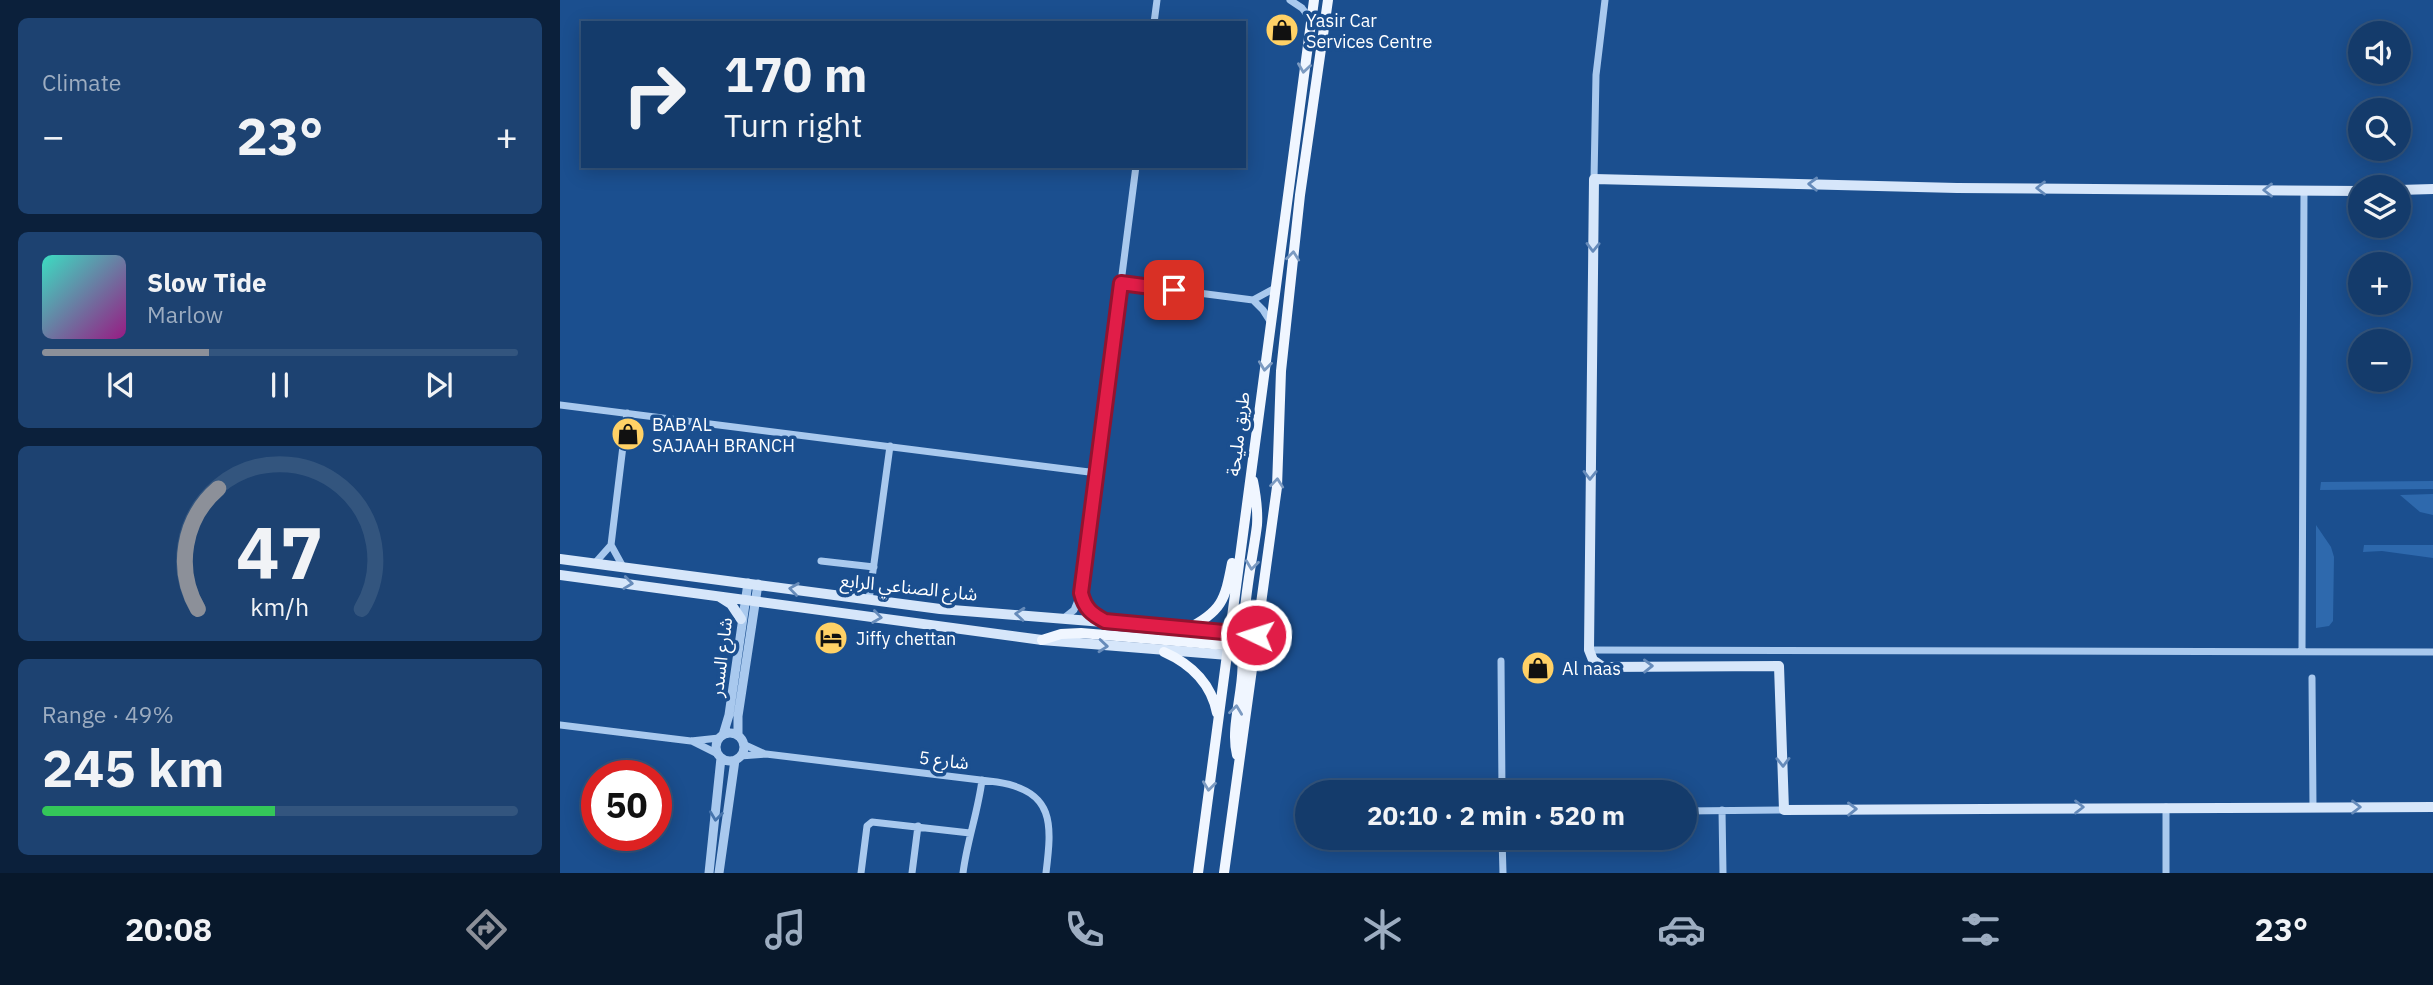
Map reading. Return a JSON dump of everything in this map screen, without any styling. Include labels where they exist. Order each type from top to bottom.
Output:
[{"type":"main road","name":"طريق مليحة","points":[[1223,873],[1239,762],[1244,647],[1230,633],[1314,0]]},
{"type":"main road","name":"طريق مليحة","points":[[1198,873],[1219,718],[1244,647],[1277,487],[1279,389],[1298,209],[1328,0]]},
{"type":"main road","points":[[2348,191],[1957,188],[1594,179],[1589,650],[1593,660],[1605,667],[1778,666],[1781,670],[1784,810],[2433,807]]},
{"type":"main road","points":[[2411,190],[2433,189]]},
{"type":"main road","points":[[1042,640],[1061,634],[1081,633],[1244,647],[1257,513],[1251,473]]},
{"type":"main road","points":[[1185,630],[1205,620],[1219,607],[1226,594],[1233,559],[1241,548]]},
{"type":"main road","name":"شارع الصناعي الرابع","points":[[560,559],[622,565],[940,609],[1230,633]]},
{"type":"main road","name":"شارع الصناعي الرابع","points":[[560,575],[1042,640],[1164,652],[1244,647]]},
{"type":"main road","points":[[716,595],[731,604],[741,619]]},
{"type":"main road","points":[[1164,652],[1198,675],[1211,694],[1219,718]]},
{"type":"street","points":[[1154,21],[1157,0]]},
{"type":"street","points":[[1290,0],[1302,8],[1311,20]]},
{"type":"street","points":[[1594,179],[1596,75],[1605,0]]},
{"type":"street","points":[[1064,618],[1078,605],[1081,593],[1136,168]]},
{"type":"street","points":[[2302,652],[2304,190]]},
{"type":"street","points":[[1121,283],[1253,300],[1275,288]]},
{"type":"street","points":[[1253,300],[1270,322]]},
{"type":"street","points":[[560,405],[1097,472]]},
{"type":"street","points":[[596,562],[611,545],[627,413]]},
{"type":"street","points":[[869,600],[890,446]]},
{"type":"street","points":[[611,545],[622,565]]},
{"type":"street","points":[[821,561],[874,567]]},
{"type":"street","name":"شارع السدر","points":[[738,735],[753,583]]},
{"type":"street","points":[[1081,593],[1089,611],[1105,621]]},
{"type":"street","name":"شارع السدر","points":[[721,736],[729,715],[741,619],[750,600]]},
{"type":"street","points":[[1589,650],[2433,652]]},
{"type":"street","points":[[1501,662],[1502,780]]},
{"type":"street","points":[[2312,678],[2313,807]]},
{"type":"street","points":[[560,725],[691,741],[738,735],[743,744],[738,758],[719,873]]},
{"type":"street","points":[[709,873],[720,756],[716,749],[721,736]]},
{"type":"street","points":[[691,741],[720,756],[738,758]]},
{"type":"street","name":"شارع 5","points":[[743,744],[766,754]]},
{"type":"street","name":"شارع 5","points":[[738,758],[766,754],[982,780],[1023,788],[1042,806],[1050,830],[1046,873]]},
{"type":"street","points":[[963,873],[982,780]]},
{"type":"street","points":[[2166,807],[2166,873]]},
{"type":"street","points":[[1722,810],[1723,873]]},
{"type":"street","points":[[1697,811],[1784,810]]},
{"type":"street","points":[[861,873],[869,823],[875,821],[970,833]]},
{"type":"street","points":[[912,873],[918,826]]},
{"type":"street","points":[[1502,850],[1503,873]]},
{"type":"shaded area","points":[[2433,481],[2433,489],[2320,490],[2321,482]]},
{"type":"shaded area","points":[[2433,494],[2433,515],[2420,512],[2400,495]]},
{"type":"shaded area","points":[[2316,525],[2331,547],[2334,557],[2333,621],[2329,626],[2316,628]]},
{"type":"shaded area","points":[[2364,545],[2433,545],[2433,558],[2382,551],[2363,552]]},
{"type":"place","name":"Yasir Car Services Centre","points":[[1282,30]]},
{"type":"place","name":"BAB AL SAJAAH BRANCH","points":[[628,434]]},
{"type":"place","name":"Jiffy chettan","points":[[831,638]]},
{"type":"place","name":"Al naas","points":[[1538,668]]},
{"type":"route","points":[[1174,290],[1121,283],[1081,593],[1089,611],[1105,621],[1256,635]]}]
